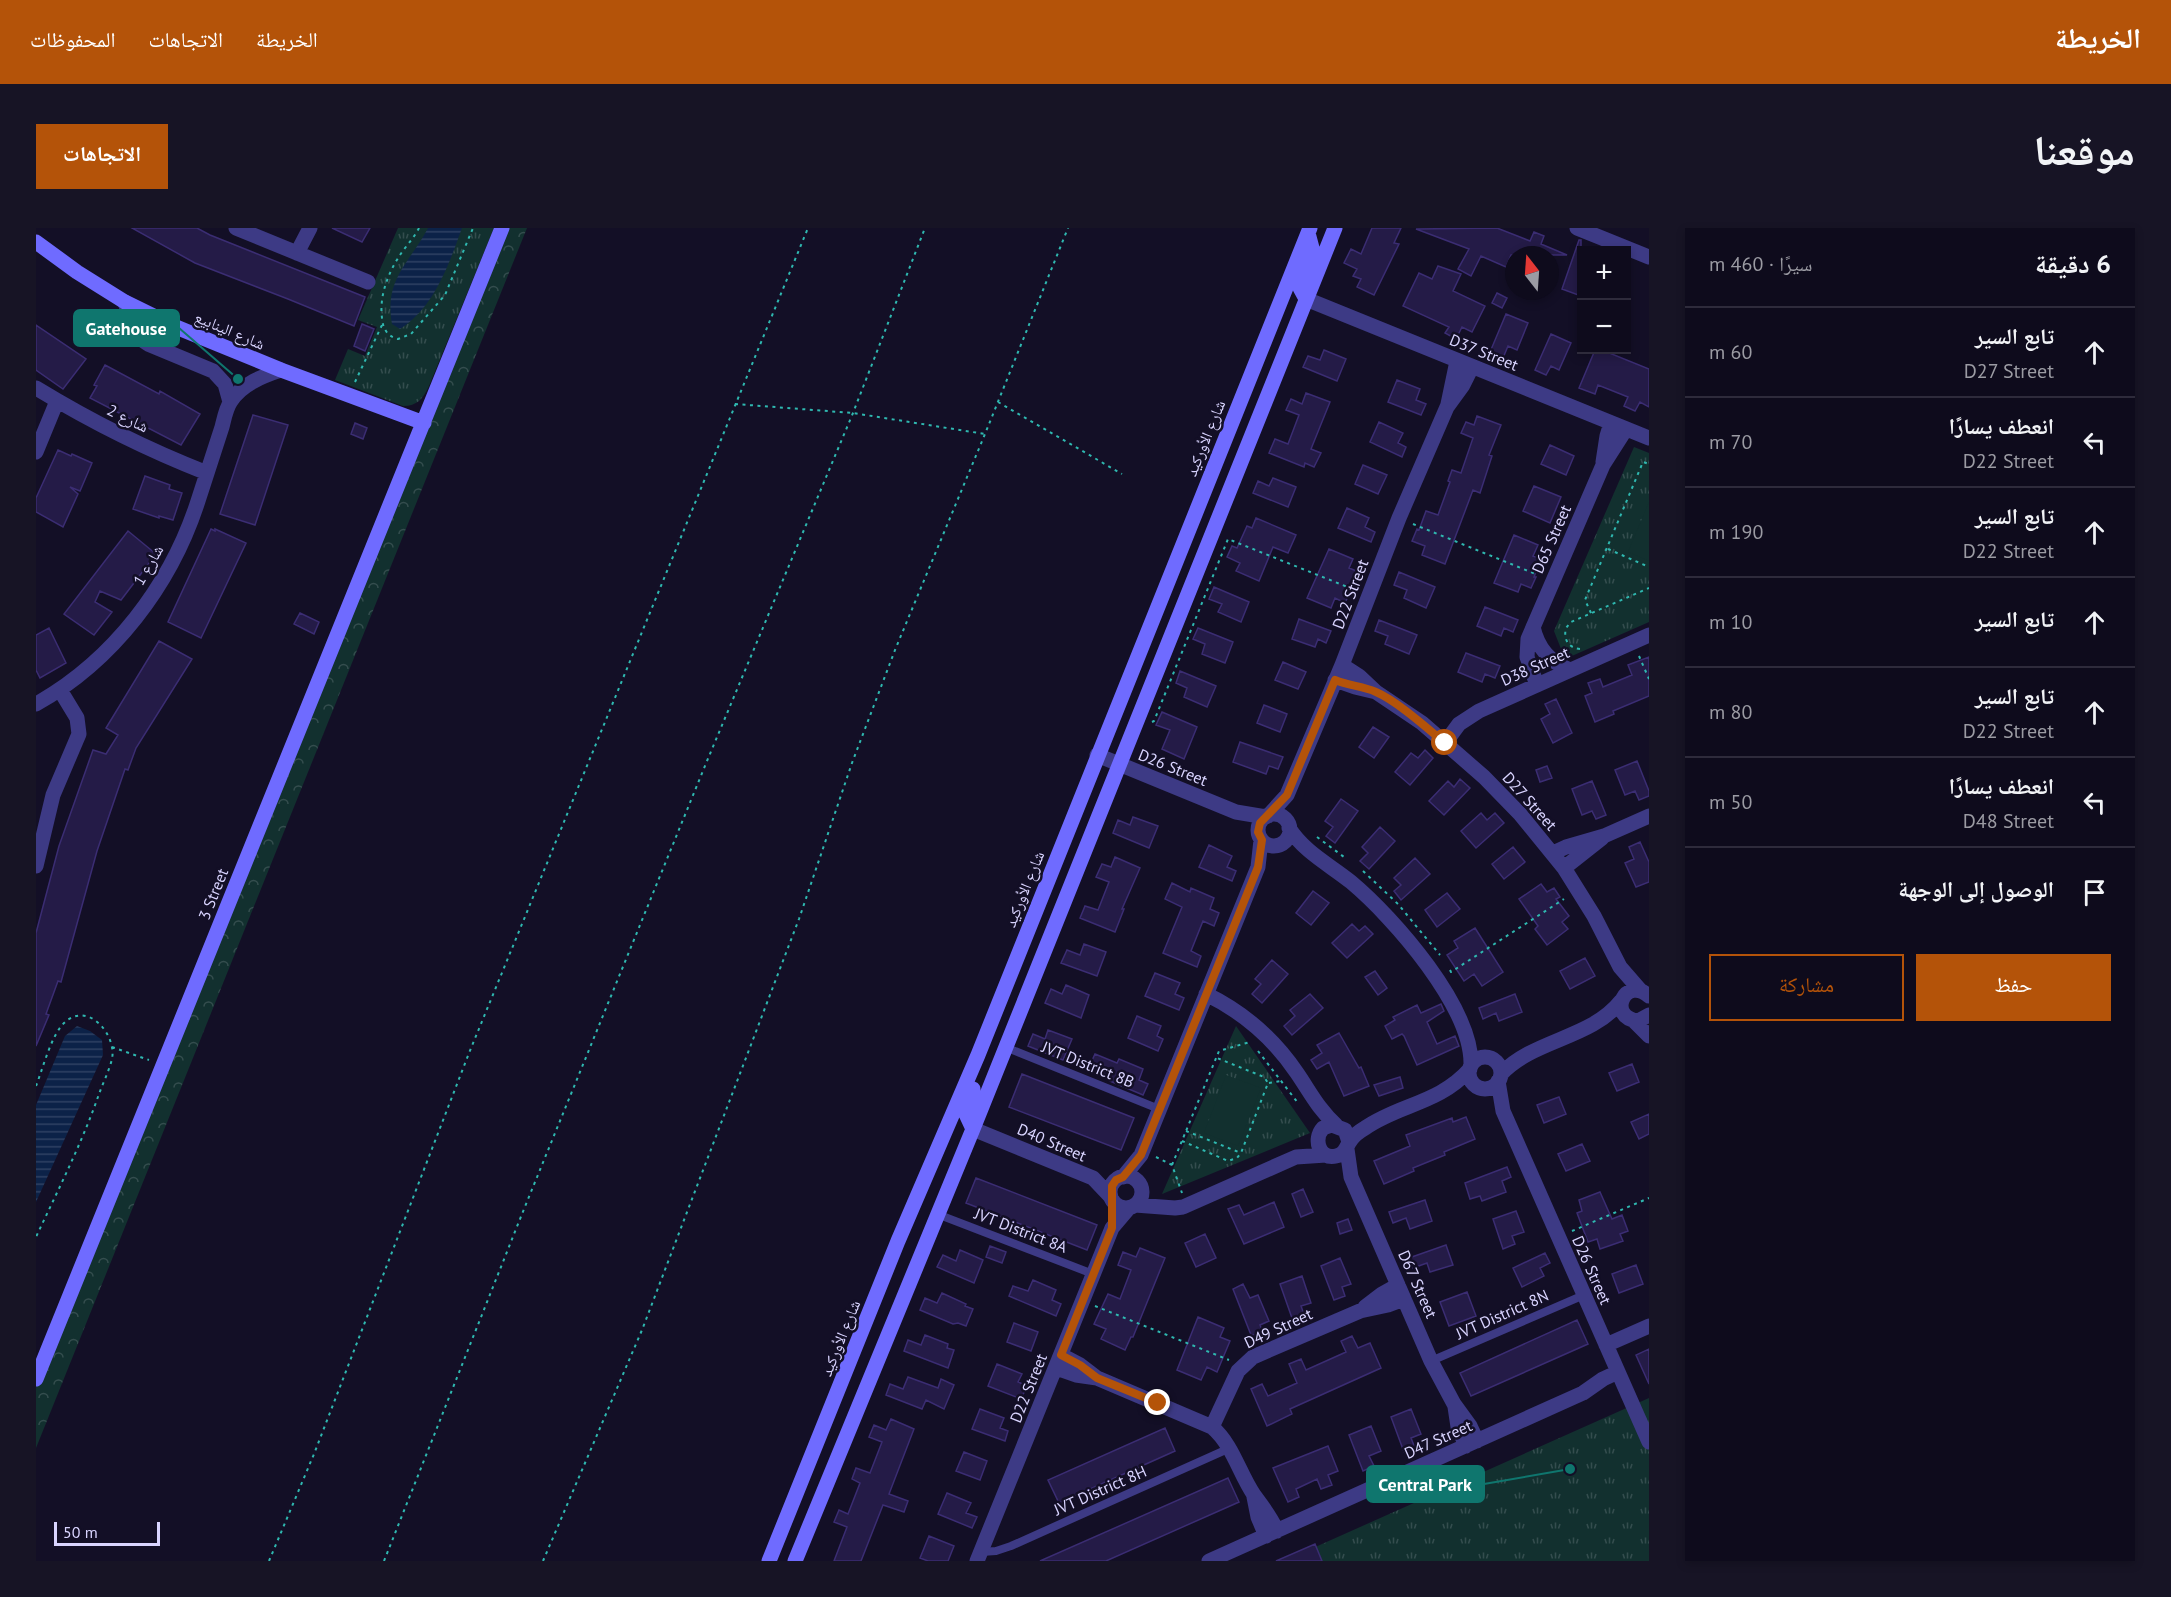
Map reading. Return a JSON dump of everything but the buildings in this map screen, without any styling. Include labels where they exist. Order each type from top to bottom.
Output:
[{"type":"street","points":[[236,228],[368,282]]},
{"type":"street","points":[[297,253],[310,228]]},
{"type":"street","name":"3 Street","points":[[36,1379],[502,228]]},
{"type":"street","points":[[795,1561],[973,1128],[1335,228]]},
{"type":"street","points":[[1577,228],[1649,257]]},
{"type":"street","points":[[1306,299],[1300,288],[1312,248],[1309,231]]},
{"type":"street","name":"شارع الأوركيد","points":[[769,1561],[898,1241],[978,1055],[1309,231]]},
{"type":"street","name":"شارع الينابيع","points":[[36,242],[76,272],[125,302],[176,327],[281,370],[424,423]]},
{"type":"street","name":"D37 Street","points":[[1306,299],[1649,438]]},
{"type":"street","points":[[125,302],[131,324],[139,338],[148,344],[213,371],[225,384],[230,402],[252,383],[281,370]]},
{"type":"street","name":"D22 Street","points":[[1267,816],[1287,795],[1342,665],[1399,518],[1465,364]]},
{"type":"street","name":"شارع 2","points":[[36,388],[169,458],[207,473]]},
{"type":"street","points":[[36,452],[57,400]]},
{"type":"street","name":"شارع 1","points":[[36,704],[60,690],[99,659],[152,596],[175,558],[193,516],[230,402]]},
{"type":"street","name":"D65 Street","points":[[1603,465],[1611,423]]},
{"type":"street","name":"D65 Street","points":[[1537,685],[1528,663],[1528,639],[1603,465],[1626,429]]},
{"type":"street","points":[[1533,627],[1538,644],[1548,657],[1570,670]]},
{"type":"street","name":"D38 Street","points":[[1445,743],[1451,732],[1469,716],[1649,635]]},
{"type":"street","name":"D27 Street","points":[[1342,665],[1359,676],[1376,692],[1422,723],[1503,795],[1564,868],[1594,916],[1620,967],[1645,992]]},
{"type":"street","name":"D27 Street","points":[[1335,680],[1376,692]]},
{"type":"street","points":[[36,866],[53,795],[79,734],[77,717],[60,690]]},
{"type":"street","name":"D26 Street","points":[[1097,755],[1236,812],[1267,816]]},
{"type":"street","name":"D22 Street","points":[[1287,795],[1289,826]]},
{"type":"street","name":"D26 Street","points":[[1236,812],[1260,836]]},
{"type":"street","points":[[1369,1125],[1326,1127],[1296,1157],[1191,1204],[1175,1208],[1120,1207],[1112,1199],[1112,1186],[1141,1152],[1258,867],[1260,823],[1267,816],[1277,815],[1308,850],[1352,883],[1390,919],[1424,960],[1467,1035],[1471,1050],[1471,1080],[1481,1088]]},
{"type":"street","points":[[1552,853],[1604,836],[1649,816]]},
{"type":"street","points":[[1258,867],[1287,838],[1289,826]]},
{"type":"street","points":[[1260,836],[1269,845],[1308,850]]},
{"type":"street","points":[[1564,868],[1604,836]]},
{"type":"street","name":"D27 Street","points":[[1620,967],[1621,1010],[1632,1020]]},
{"type":"street","points":[[1448,1089],[1493,1086],[1521,1057],[1597,1023],[1610,1013],[1630,991],[1645,992]]},
{"type":"street","points":[[1206,994],[1235,1010],[1262,1032],[1296,1071],[1309,1103],[1319,1118],[1319,1147],[1329,1156]]},
{"type":"street","points":[[1597,1023],[1642,1020],[1649,1015]]},
{"type":"street","points":[[1632,1020],[1649,1036]]},
{"type":"street","points":[[1467,1035],[1500,1067],[1500,1078]]},
{"type":"street","points":[[973,1128],[967,1120],[966,1109],[979,1072],[978,1055]]},
{"type":"street","points":[[1296,1157],[1338,1155],[1369,1125],[1448,1089],[1478,1059],[1521,1057]]},
{"type":"street","name":"D26 Street","points":[[1500,1078],[1503,1111],[1649,1442]]},
{"type":"street","name":"D26 Street","points":[[1481,1088],[1503,1111]]},
{"type":"street","points":[[1309,1103],[1346,1132],[1348,1145]]},
{"type":"street","name":"D40 Street","points":[[973,1128],[1093,1178],[1112,1199]]},
{"type":"street","name":"D67 Street","points":[[1348,1145],[1351,1177],[1431,1361],[1454,1404],[1470,1426],[1472,1444]]},
{"type":"street","points":[[1132,1207],[1140,1199],[1141,1152]]},
{"type":"street","name":"D67 Street","points":[[1329,1156],[1351,1177]]},
{"type":"street","points":[[1093,1178],[1130,1177],[1157,1206]]},
{"type":"street","name":"D22 Street","points":[[979,1556],[1112,1228],[1112,1199]]},
{"type":"street","name":"D22 Street","points":[[1112,1228],[1132,1207]]},
{"type":"street","name":"D49 Street","points":[[1212,1427],[1234,1378],[1253,1357],[1360,1311],[1382,1294],[1401,1292]]},
{"type":"street","points":[[1606,1345],[1649,1326]]},
{"type":"street","points":[[1058,1362],[1080,1365],[1097,1378],[1212,1427],[1230,1448],[1254,1494],[1268,1513],[1272,1533]]},
{"type":"street","name":"D47 Street","points":[[1209,1561],[1583,1393],[1610,1388],[1620,1378]]},
{"type":"lane","name":"JVT District 8B","points":[[1005,1047],[1160,1108]]},
{"type":"lane","name":"JVT District 8A","points":[[938,1214],[1094,1274]]},
{"type":"lane","name":"JVT District 8N","points":[[1431,1361],[1584,1295]]},
{"type":"lane","name":"JVT District 8H","points":[[979,1556],[1011,1546],[1230,1448]]},
{"type":"path","points":[[419,228],[398,258],[383,290],[381,303],[383,324],[392,337],[405,338],[411,334],[423,317],[445,295],[473,228]]},
{"type":"path","points":[[269,1561],[314,1454],[469,1053],[808,228]]},
{"type":"path","points":[[384,1561],[468,1347],[702,772],[853,413],[925,228]]},
{"type":"path","points":[[543,1561],[642,1330],[799,919],[852,763],[895,650],[1068,228]]},
{"type":"path","points":[[349,395],[383,324]]},
{"type":"path","points":[[998,402],[1122,474]]},
{"type":"path","points":[[735,404],[853,413],[985,434]]},
{"type":"path","points":[[1591,613],[1585,600],[1643,462],[1649,464]]},
{"type":"path","points":[[1399,518],[1552,581]]},
{"type":"path","points":[[1147,723],[1154,721],[1228,539],[1368,596]]},
{"type":"path","points":[[1607,548],[1649,567]]},
{"type":"path","points":[[1583,649],[1571,646],[1566,640],[1565,632],[1571,622],[1649,588]]},
{"type":"path","points":[[1633,643],[1649,679]]},
{"type":"path","points":[[1308,850],[1317,836],[1345,858]]},
{"type":"path","points":[[1355,865],[1398,904],[1440,955]]},
{"type":"path","points":[[1445,963],[1451,972],[1564,898],[1566,900],[1579,892]]},
{"type":"path","points":[[36,1086],[56,1037],[65,1022],[70,1019],[87,1017],[98,1022],[107,1033],[112,1047],[112,1059],[93,1112],[36,1237]]},
{"type":"path","points":[[1177,1198],[1183,1196],[1172,1165],[1220,1051],[1249,1041],[1277,1074],[1296,1102],[1309,1103]]},
{"type":"path","points":[[112,1047],[163,1065]]},
{"type":"path","points":[[1182,1141],[1228,1161],[1237,1158],[1241,1153],[1268,1083],[1264,1077],[1217,1058]]},
{"type":"path","points":[[1186,1131],[1241,1153]]},
{"type":"path","points":[[1141,1152],[1172,1165]]},
{"type":"path","points":[[1559,1237],[1649,1198]]},
{"type":"path","points":[[1083,1300],[1243,1366]]},
{"type":"green space","points":[[398,228],[494,228],[427,391],[416,403],[408,406],[335,380],[348,349],[365,356],[377,327],[358,320]]},
{"type":"green space","points":[[502,228],[527,228],[36,1448],[36,1379]]},
{"type":"green space","points":[[1634,447],[1649,453],[1649,622],[1565,659],[1554,631]]},
{"type":"green space","points":[[1649,502],[1649,561],[1628,552]]},
{"type":"green space","points":[[1236,1026],[1310,1133],[1162,1194]]},
{"type":"green space","points":[[1226,1075],[1261,1088],[1238,1146],[1204,1133]]},
{"type":"green space","points":[[1649,1398],[1649,1561],[1284,1561]]},
{"type":"water","points":[[428,228],[462,228],[439,284],[422,309],[400,329],[392,324],[390,308],[395,283]]},
{"type":"water","points":[[77,1026],[90,1031],[102,1040],[103,1055],[36,1202],[36,1105],[65,1036]]},
{"type":"place","name":"Gatehouse","points":[[238,379]]},
{"type":"place","name":"Central Park","points":[[1570,1469]]},
{"type":"route","points":[[1158,1403],[1097,1378],[1080,1365],[1061,1355],[1112,1228],[1113,1201],[1110,1193],[1112,1186],[1116,1180],[1123,1177],[1141,1155],[1258,867],[1262,840],[1258,827],[1287,795],[1335,680],[1376,692],[1422,723],[1445,743]]}]
